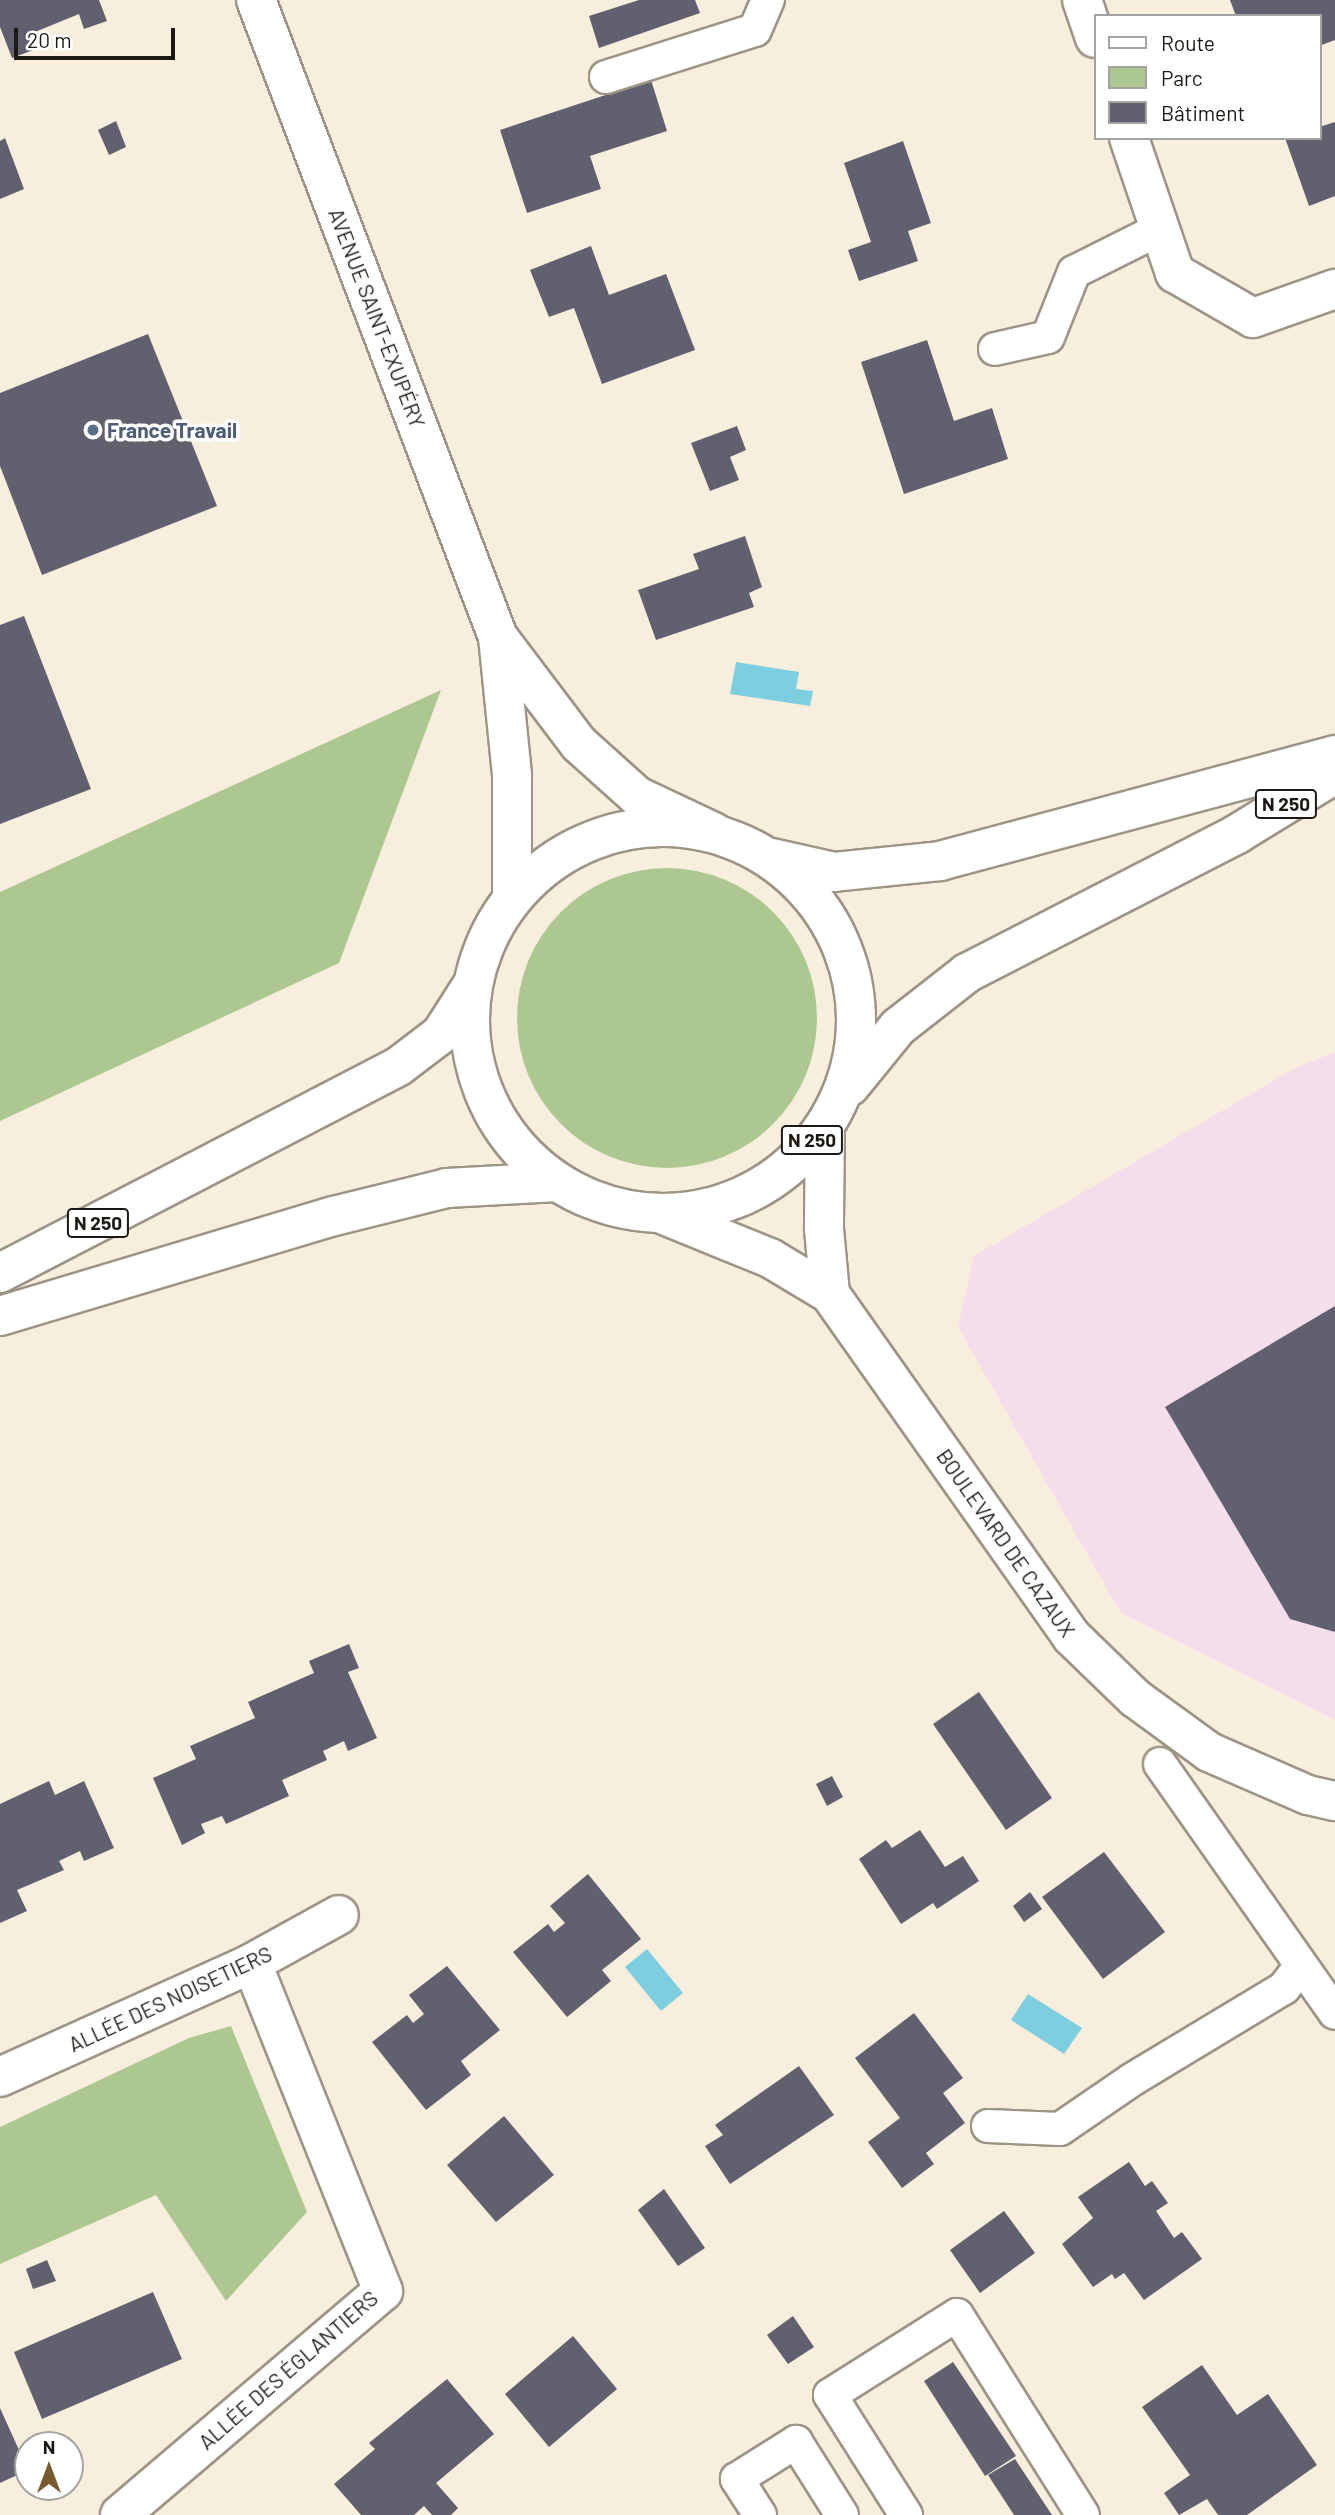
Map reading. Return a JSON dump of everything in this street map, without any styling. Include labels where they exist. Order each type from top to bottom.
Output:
[{"type":"main road","name":"AVENUE SAINT-EXUPÉRY","points":[[256,0],[498,637],[512,776],[512,898]]},
{"type":"main road","points":[[1082,0],[1094,35]]},
{"type":"main road","points":[[1130,140],[1175,273],[1253,318],[1335,289]]},
{"type":"main road","name":"AVENUE SAINT-EXUPÉRY","points":[[498,637],[579,744],[637,796],[713,832]]},
{"type":"main road","name":"N 250","points":[[0,1273],[399,1066],[442,1034],[471,985],[486,939],[512,898],[553,860],[603,835],[658,826],[713,832],[767,857],[834,872],[940,861],[1335,755]]},
{"type":"main road","name":"N 250","points":[[471,985],[470,1042],[484,1096],[514,1144],[557,1182],[606,1205],[659,1213],[708,1208],[753,1190],[793,1163],[898,1027],[967,973],[1237,834],[1335,774]]},
{"type":"main road","name":"N 250","points":[[767,857],[809,892],[839,939],[855,992],[855,1046],[832,1112]]},
{"type":"main road","name":"BOULEVARD DE CAZAUX","points":[[831,1294],[824,1229],[832,1112]]},
{"type":"main road","name":"N 250","points":[[0,1316],[334,1216],[435,1191],[557,1182]]},
{"type":"main road","name":"BOULEVARD DE CAZAUX","points":[[659,1213],[770,1258],[831,1294],[1071,1636],[1135,1698],[1209,1752],[1308,1795],[1335,1801]]},
{"type":"main road","name":"ALLÉE DES NOISETIERS","points":[[0,2077],[252,1963],[339,1915]]},
{"type":"main road","name":"ALLÉE DES ÉGLANTIERS","points":[[120,2515],[383,2291],[252,1963]]},
{"type":"lane","points":[[606,77],[755,30],[768,0]]},
{"type":"lane","points":[[995,349],[1048,337],[1074,272],[1160,229]]},
{"type":"lane","points":[[1160,1764],[1299,1968],[1335,2013]]},
{"type":"lane","points":[[988,2126],[1060,2129],[1284,1988],[1299,1968]]},
{"type":"lane","points":[[906,2515],[830,2395],[957,2315],[1083,2515]]},
{"type":"lane","points":[[760,2515],[737,2479],[796,2442],[842,2515]]},
{"type":"shaded area","points":[[1335,1052],[1335,1720],[1121,1613],[958,1327],[974,1256],[1295,1068]]},
{"type":"green space","points":[[441,690],[339,963],[0,1121],[0,892]]},
{"type":"green space","points":[[667,868],[696,871],[724,880],[750,893],[773,912],[792,935],[805,961],[814,989],[817,1018],[814,1047],[805,1075],[792,1101],[773,1124],[750,1143],[724,1156],[696,1165],[667,1168],[638,1165],[610,1156],[584,1143],[561,1124],[542,1101],[529,1075],[520,1047],[517,1018],[520,989],[529,961],[542,935],[561,912],[584,893],[610,880],[638,871]]},
{"type":"green space","points":[[231,2026],[307,2212],[226,2301],[156,2195],[0,2264],[0,2127],[189,2038]]},
{"type":"water","points":[[736,662],[799,672],[796,689],[813,691],[810,706],[730,694]]},
{"type":"water","points":[[647,1949],[683,1993],[661,2011],[625,1967]]},
{"type":"water","points":[[1028,1994],[1082,2028],[1064,2054],[1011,2020]]},
{"type":"building","points":[[0,0],[99,0],[107,21],[84,29],[79,14],[30,34],[36,49],[12,58],[0,27]]},
{"type":"building","points":[[639,0],[695,0],[700,13],[599,48],[589,16]]},
{"type":"building","points":[[1230,0],[1335,0],[1335,40],[1321,45],[1321,14],[1235,14]]},
{"type":"building","points":[[651,80],[667,131],[590,156],[601,189],[527,213],[500,130]]},
{"type":"building","points":[[116,121],[126,147],[109,155],[98,130]]},
{"type":"building","points":[[1335,122],[1335,196],[1309,206],[1286,140],[1321,140],[1321,126]]},
{"type":"building","points":[[5,138],[24,189],[0,199],[0,141]]},
{"type":"building","points":[[903,141],[931,223],[908,231],[918,261],[859,281],[848,250],[871,242],[844,163]]},
{"type":"building","points":[[591,246],[609,295],[666,274],[695,350],[602,384],[574,308],[549,317],[530,270]]},
{"type":"building","name":"France Travail","points":[[148,334],[217,506],[42,575],[0,466],[0,393]]},
{"type":"building","points":[[927,340],[954,421],[992,408],[1008,459],[904,494],[861,362]]},
{"type":"building","points":[[737,426],[746,450],[730,457],[739,480],[710,491],[691,443]]},
{"type":"building","points":[[745,536],[762,587],[749,593],[754,607],[656,640],[638,590],[699,569],[693,554]]},
{"type":"building","points":[[24,616],[91,789],[0,824],[0,625]]},
{"type":"building","points":[[1335,1306],[1335,1632],[1290,1619],[1165,1407]]},
{"type":"building","points":[[349,1644],[359,1668],[348,1672],[377,1738],[348,1751],[344,1741],[323,1751],[327,1760],[282,1780],[289,1796],[226,1824],[222,1816],[201,1824],[205,1833],[182,1845],[153,1778],[196,1759],[190,1746],[255,1718],[248,1702],[314,1673],[309,1661]]},
{"type":"building","points":[[979,1692],[1052,1798],[1006,1830],[933,1724]]},
{"type":"building","points":[[832,1776],[843,1797],[827,1806],[816,1784]]},
{"type":"building","points":[[49,1781],[55,1795],[84,1781],[114,1848],[84,1861],[80,1851],[59,1861],[64,1870],[17,1890],[27,1911],[0,1923],[0,1804]]},
{"type":"building","points":[[920,1830],[945,1867],[963,1856],[979,1881],[937,1909],[933,1903],[901,1924],[859,1859],[886,1840],[892,1848]]},
{"type":"building","points":[[1104,1852],[1165,1932],[1103,1979],[1042,1897]]},
{"type":"building","points":[[588,1874],[641,1939],[602,1970],[611,1981],[567,2017],[513,1952],[548,1924],[554,1932],[565,1923],[550,1906]]},
{"type":"building","points":[[1030,1892],[1042,1909],[1024,1922],[1013,1906]]},
{"type":"building","points":[[447,1966],[500,2030],[461,2061],[471,2075],[426,2110],[372,2042],[407,2015],[413,2023],[424,2014],[409,1995]]},
{"type":"building","points":[[914,2013],[963,2078],[943,2093],[965,2123],[926,2153],[934,2164],[902,2188],[868,2142],[900,2118],[855,2058]]},
{"type":"building","points":[[799,2066],[834,2115],[730,2184],[705,2146],[723,2135],[715,2125]]},
{"type":"building","points":[[504,2116],[554,2175],[496,2222],[447,2165]]},
{"type":"building","points":[[1129,2162],[1145,2186],[1152,2181],[1168,2203],[1156,2211],[1174,2238],[1182,2232],[1202,2259],[1144,2300],[1124,2273],[1115,2279],[1112,2274],[1093,2287],[1062,2244],[1093,2218],[1078,2197]]},
{"type":"building","points":[[664,2189],[705,2248],[678,2266],[638,2210]]},
{"type":"building","points":[[1004,2211],[1035,2253],[980,2293],[950,2250]]},
{"type":"building","points":[[47,2260],[56,2281],[33,2289],[26,2269]]},
{"type":"building","points":[[153,2292],[182,2359],[42,2419],[14,2352]]},
{"type":"building","points":[[793,2316],[814,2347],[788,2364],[767,2335]]},
{"type":"building","points":[[573,2336],[617,2389],[549,2447],[505,2394]]},
{"type":"building","points":[[953,2362],[1016,2456],[985,2476],[924,2381]]},
{"type":"building","points":[[1202,2365],[1237,2415],[1268,2394],[1317,2465],[1247,2515],[1218,2515],[1207,2499],[1179,2515],[1164,2493],[1190,2475],[1142,2407]]},
{"type":"building","points":[[447,2379],[494,2434],[436,2483],[458,2508],[451,2515],[432,2515],[424,2506],[414,2515],[361,2515],[334,2484],[375,2449],[369,2443]]},
{"type":"building","points":[[0,2408],[14,2439],[14,2476],[0,2483]]},
{"type":"building","points":[[1015,2459],[1052,2515],[1014,2515],[988,2475]]},
{"type":"place","name":"France Travail","points":[[93,430]]}]
